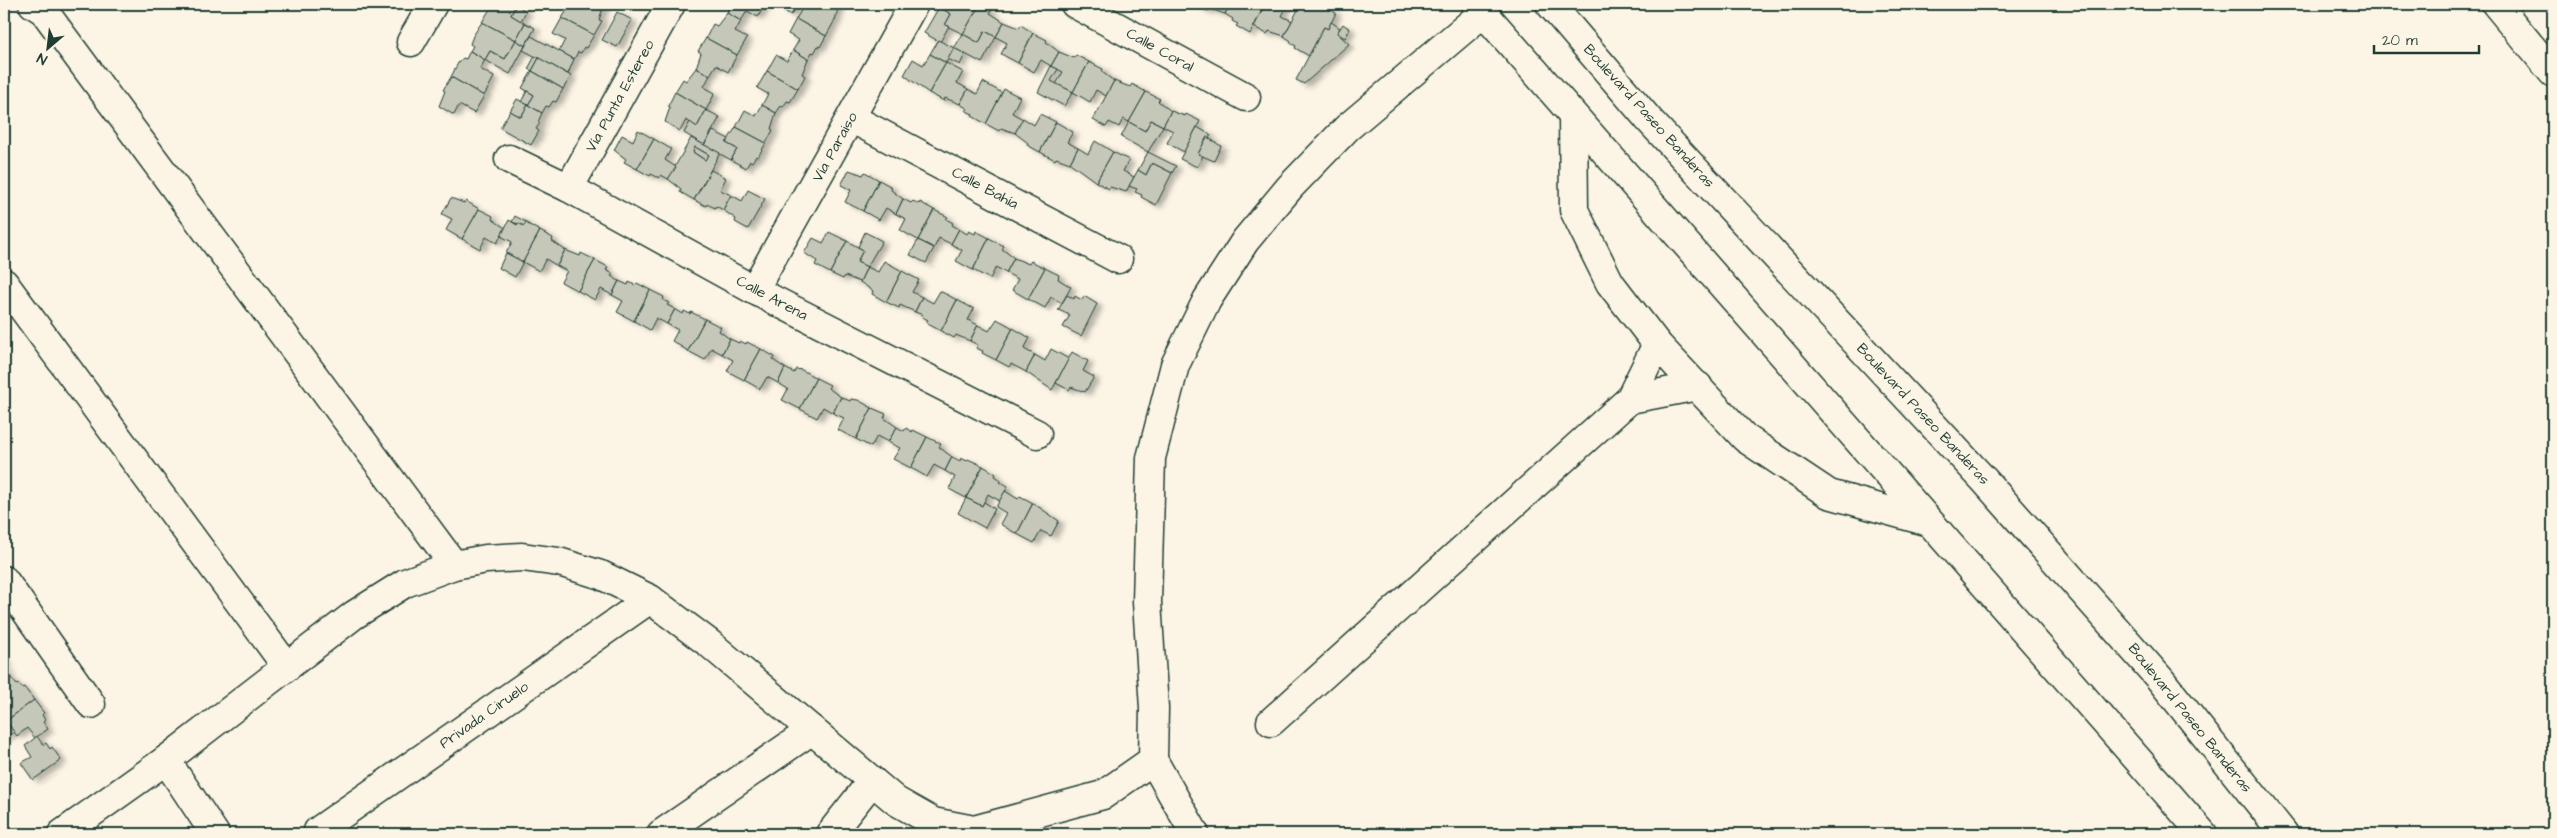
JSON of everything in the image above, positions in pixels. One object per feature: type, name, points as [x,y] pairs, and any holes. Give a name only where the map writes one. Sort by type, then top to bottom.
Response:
[{"type":"street","points":[[33,4],[44,11],[454,565]]},
{"type":"street","points":[[411,42],[433,4]]},
{"type":"street","name":"Vía Punta Estereo","points":[[569,188],[671,4]]},
{"type":"street","name":"Vía Paraiso","points":[[754,290],[914,4]]},
{"type":"street","name":"Calle Coral","points":[[1075,4],[1246,97]]},
{"type":"street","name":"Boulevard Paseo Banderas","points":[[1550,4],[1650,121],[1985,481],[2160,679],[2284,834]]},
{"type":"street","points":[[2496,4],[2553,73]]},
{"type":"street","points":[[1195,834],[1153,760],[1154,708],[1147,602],[1152,458],[1175,365],[1207,300],[1240,248],[1290,187],[1346,128],[1484,7],[1574,116],[2203,834]]},
{"type":"street","points":[[1574,116],[1574,210],[1610,283],[1657,344],[1745,438],[1828,494],[1929,522]]},
{"type":"street","name":"Calle Bahía","points":[[851,118],[1118,259]]},
{"type":"street","name":"Calle Arena","points":[[509,159],[569,188],[754,290],[1037,434]]},
{"type":"street","points":[[4,283],[287,667]]},
{"type":"street","points":[[1271,722],[1630,399],[1657,344]]},
{"type":"street","points":[[1630,399],[1698,386]]},
{"type":"street","points":[[62,834],[166,760],[354,615],[405,583],[454,565],[486,559],[522,557],[559,562],[602,575],[650,599],[710,644],[896,801],[933,822],[974,830],[1103,795],[1153,760]]},
{"type":"street","points":[[4,580],[91,704]]},
{"type":"street","name":"Privada Ciruelo","points":[[318,831],[650,599]]},
{"type":"street","points":[[660,834],[812,730]]},
{"type":"street","points":[[166,760],[215,834]]},
{"type":"street","points":[[830,834],[872,781]]},
{"type":"building","points":[[493,4],[516,5],[511,15],[525,23],[516,40],[482,22]]},
{"type":"building","points":[[571,4],[583,8],[586,4],[604,5],[599,20],[602,21],[594,35],[562,18]]},
{"type":"building","points":[[730,4],[765,4],[758,17],[747,11],[741,21],[727,13]]},
{"type":"building","points":[[785,4],[798,4],[791,15],[782,10]]},
{"type":"building","points":[[805,4],[817,8],[820,4],[839,5],[835,20],[826,36],[796,19]]},
{"type":"building","points":[[941,4],[980,4],[963,34],[945,25],[951,14],[939,7]]},
{"type":"building","points":[[980,4],[992,10],[990,13],[1004,22],[996,37],[985,31],[979,43],[963,34]]},
{"type":"building","points":[[1194,4],[1230,4],[1225,14],[1210,9],[1208,11]]},
{"type":"building","points":[[1230,4],[1265,4],[1250,34],[1236,26],[1238,24],[1225,14]]},
{"type":"building","points":[[1265,4],[1288,4],[1282,16],[1292,21],[1284,36],[1269,31],[1267,34],[1254,27]]},
{"type":"building","points":[[1301,4],[1320,4],[1336,13],[1328,29],[1324,27],[1309,56],[1295,48],[1296,46],[1290,43],[1291,41],[1284,36]]},
{"type":"building","points":[[516,5],[526,11],[521,21],[511,15]]},
{"type":"building","points":[[939,7],[951,14],[945,25],[949,26],[940,42],[924,33]]},
{"type":"building","points":[[617,12],[632,20],[617,47],[602,40]]},
{"type":"building","points":[[727,13],[741,21],[735,32],[747,38],[737,55],[706,38],[713,24],[717,26]]},
{"type":"building","points":[[562,18],[594,35],[586,48],[584,47],[581,53],[578,52],[574,59],[559,51],[565,40],[553,34]]},
{"type":"building","points":[[796,19],[826,36],[820,47],[818,46],[814,53],[812,52],[808,59],[793,50],[799,40],[788,34]]},
{"type":"building","points":[[482,22],[516,40],[505,59],[490,51],[485,60],[470,51],[473,46],[470,44],[473,36]]},
{"type":"building","points":[[1004,22],[1019,28],[1021,25],[1033,33],[1018,63],[1001,54],[1007,43],[996,37]]},
{"type":"building","points":[[1331,22],[1340,28],[1337,33],[1349,44],[1304,84],[1296,80],[1324,27],[1328,29]]},
{"type":"building","points":[[525,23],[535,28],[525,46],[516,40]]},
{"type":"building","points":[[1343,24],[1350,29],[1345,38],[1337,33]]},
{"type":"building","points":[[985,31],[996,37],[982,63],[954,48],[963,34],[979,43]]},
{"type":"building","points":[[1033,33],[1047,40],[1046,42],[1059,52],[1051,66],[1041,60],[1034,72],[1018,63]]},
{"type":"building","points":[[531,36],[574,59],[568,74],[523,50]]},
{"type":"building","points":[[706,38],[737,55],[728,72],[716,65],[710,75],[696,68],[701,53],[698,51]]},
{"type":"building","points":[[516,40],[525,46],[510,74],[485,60],[490,51],[505,59]]},
{"type":"building","points":[[938,40],[954,48],[946,63],[930,54]]},
{"type":"building","points":[[954,48],[965,54],[960,65],[948,59]]},
{"type":"building","points":[[793,50],[808,59],[802,74],[805,76],[798,89],[767,71],[776,55],[787,61]]},
{"type":"building","points":[[470,51],[485,60],[480,69],[494,77],[484,96],[451,77],[458,63],[463,58],[466,59]]},
{"type":"building","points":[[1059,52],[1074,58],[1076,55],[1089,62],[1073,92],[1056,84],[1063,72],[1051,66]]},
{"type":"building","points":[[930,54],[946,63],[929,93],[904,75],[913,59],[923,65]]},
{"type":"building","points":[[535,56],[539,58],[532,71],[528,69]]},
{"type":"building","points":[[539,58],[571,76],[563,89],[532,71]]},
{"type":"building","points":[[1089,62],[1103,69],[1102,72],[1114,81],[1106,96],[1096,90],[1090,102],[1073,92]]},
{"type":"building","points":[[946,63],[963,72],[957,83],[968,89],[960,104],[945,98],[944,101],[929,93]]},
{"type":"building","points":[[1051,66],[1058,69],[1051,81],[1073,92],[1064,106],[1038,92]]},
{"type":"building","points":[[696,68],[710,75],[704,87],[715,93],[706,110],[675,92],[683,79],[686,81]]},
{"type":"building","points":[[532,71],[563,89],[556,102],[553,101],[549,107],[546,106],[542,113],[528,105],[534,95],[522,88]]},
{"type":"building","points":[[767,71],[798,89],[790,102],[787,101],[776,113],[762,105],[768,94],[757,88]]},
{"type":"building","points":[[451,77],[484,96],[474,113],[459,105],[454,115],[439,106],[445,91],[443,90]]},
{"type":"building","points":[[1114,81],[1130,87],[1132,84],[1146,92],[1129,122],[1123,119],[1119,127],[1109,122],[1106,127],[1093,120]]},
{"type":"building","points":[[983,82],[1002,93],[986,124],[972,116],[973,114],[966,111],[968,109],[960,104],[968,89],[977,94]]},
{"type":"building","points":[[1004,89],[1020,97],[1012,113],[1023,119],[1015,133],[1001,128],[999,131],[986,124]]},
{"type":"building","points":[[527,91],[534,95],[528,105],[521,102]]},
{"type":"building","points":[[675,92],[706,110],[697,127],[686,120],[680,131],[665,122],[670,107],[668,106]]},
{"type":"building","points":[[1146,92],[1160,99],[1158,101],[1171,111],[1163,126],[1151,120],[1145,131],[1129,122]]},
{"type":"building","points":[[517,99],[528,105],[521,117],[510,111]]},
{"type":"building","points":[[528,105],[542,113],[538,122],[540,123],[536,129],[539,131],[531,145],[500,128],[510,111],[521,117]]},
{"type":"building","points":[[762,105],[776,113],[771,129],[773,130],[766,143],[736,127],[745,110],[756,116]]},
{"type":"building","points":[[706,110],[720,117],[704,145],[684,133],[690,122],[697,127]]},
{"type":"building","points":[[1171,111],[1185,116],[1186,114],[1200,121],[1184,152],[1167,143],[1173,131],[1163,126]]},
{"type":"building","points":[[1040,114],[1056,122],[1040,152],[1027,145],[1028,143],[1015,133],[1023,118],[1034,125]]},
{"type":"building","points":[[1151,120],[1163,126],[1148,152],[1121,137],[1129,122],[1145,131]]},
{"type":"building","points":[[1056,122],[1073,132],[1067,142],[1078,148],[1070,163],[1056,158],[1055,160],[1040,152]]},
{"type":"building","points":[[736,127],[766,143],[758,157],[756,156],[752,162],[750,161],[746,168],[731,160],[737,149],[726,143]]},
{"type":"building","points":[[1197,127],[1211,135],[1209,138],[1207,137],[1198,154],[1203,156],[1197,167],[1180,159]]},
{"type":"building","points":[[638,130],[654,139],[637,169],[624,162],[626,159],[614,150],[622,135],[633,141]]},
{"type":"building","points":[[713,131],[729,139],[726,143],[737,149],[731,160],[704,145]]},
{"type":"building","points":[[1207,137],[1221,146],[1214,161],[1198,154]]},
{"type":"building","points":[[691,138],[720,153],[694,200],[680,192],[681,189],[668,179]],"holes":[[[695,147],[709,155],[705,160],[693,152]]]},
{"type":"building","points":[[654,139],[671,149],[665,160],[676,167],[668,179],[661,175],[659,178],[651,174],[650,176],[637,169]]},
{"type":"building","points":[[1095,141],[1113,152],[1096,182],[1070,163],[1078,148],[1088,154]]},
{"type":"building","points":[[695,147],[709,155],[705,160],[693,152]]},
{"type":"building","points":[[1113,152],[1129,160],[1123,171],[1134,177],[1126,192],[1110,187],[1109,189],[1096,182]]},
{"type":"building","points":[[1148,152],[1176,166],[1172,173],[1152,163],[1146,175],[1138,170]]},
{"type":"building","points":[[1152,163],[1172,173],[1156,205],[1135,192],[1137,189],[1129,186],[1138,170],[1146,175]]},
{"type":"building","points":[[711,170],[726,178],[720,190],[731,195],[723,210],[716,206],[715,208],[707,204],[706,206],[694,200]]},
{"type":"building","points":[[849,170],[863,175],[865,172],[879,180],[863,211],[845,202],[851,190],[841,185]]},
{"type":"building","points":[[879,180],[892,187],[891,190],[903,199],[896,214],[886,208],[879,220],[863,211]]},
{"type":"building","points":[[748,190],[765,199],[748,229],[735,222],[736,219],[723,210],[731,195],[742,201]]},
{"type":"building","points":[[451,198],[464,203],[466,201],[479,209],[462,239],[446,230],[452,219],[442,214]]},
{"type":"building","points":[[903,199],[911,203],[913,201],[919,204],[920,202],[934,210],[918,240],[900,230],[906,219],[896,214]]},
{"type":"building","points":[[479,209],[493,216],[492,219],[505,228],[497,243],[486,237],[480,249],[462,239]]},
{"type":"building","points":[[934,210],[948,217],[946,219],[959,229],[951,244],[939,238],[934,248],[918,240]]},
{"type":"building","points":[[515,216],[526,222],[524,226],[512,222]]},
{"type":"building","points":[[509,220],[517,225],[518,223],[524,226],[526,223],[540,231],[523,262],[506,253],[512,242],[501,236]]},
{"type":"building","points":[[959,229],[967,234],[969,231],[975,234],[976,231],[989,238],[973,270],[956,261],[962,250],[951,244]]},
{"type":"building","points":[[540,231],[553,238],[552,241],[565,250],[557,266],[546,259],[539,271],[523,262]]},
{"type":"building","points":[[829,232],[847,241],[830,273],[815,265],[817,261],[804,253],[813,238],[823,243]]},
{"type":"building","points":[[865,232],[882,241],[867,267],[857,262],[863,250],[858,247]]},
{"type":"building","points":[[989,238],[1004,246],[1002,249],[1014,258],[1006,273],[996,267],[990,279],[973,270]]},
{"type":"building","points":[[918,240],[934,248],[926,263],[910,255]]},
{"type":"building","points":[[847,241],[863,250],[857,262],[867,267],[860,282],[845,276],[843,279],[830,273]]},
{"type":"building","points":[[565,250],[580,256],[581,253],[595,260],[578,291],[561,282],[567,271],[557,266]]},
{"type":"building","points":[[506,253],[523,262],[515,277],[499,268]]},
{"type":"building","points":[[1014,258],[1029,264],[1031,261],[1045,268],[1028,299],[1012,290],[1018,279],[1006,273]]},
{"type":"building","points":[[595,260],[608,267],[606,270],[619,281],[612,295],[601,289],[595,300],[578,291]]},
{"type":"building","points":[[884,261],[902,271],[886,302],[872,294],[873,291],[860,282],[867,267],[878,272]]},
{"type":"building","points":[[1045,268],[1059,275],[1058,279],[1071,287],[1062,303],[1051,297],[1045,308],[1028,299]]},
{"type":"building","points":[[902,271],[919,280],[912,292],[922,297],[915,312],[900,305],[899,308],[886,302]]},
{"type":"building","points":[[619,281],[628,285],[629,282],[635,285],[637,283],[650,290],[634,321],[617,312],[623,301],[612,295]]},
{"type":"building","points":[[650,290],[664,297],[663,300],[669,303],[667,305],[675,309],[667,324],[656,318],[650,330],[634,321]]},
{"type":"building","points":[[940,291],[957,300],[941,331],[926,323],[928,320],[922,317],[923,315],[915,312],[922,297],[933,303]]},
{"type":"building","points":[[1067,295],[1074,299],[1075,296],[1082,300],[1084,296],[1097,304],[1081,336],[1063,327],[1070,315],[1058,310]]},
{"type":"building","points":[[957,300],[974,309],[968,320],[978,325],[970,341],[956,335],[954,338],[941,331]]},
{"type":"building","points":[[675,309],[683,314],[684,311],[690,314],[691,312],[705,319],[688,351],[672,341],[678,330],[667,324]]},
{"type":"building","points":[[705,319],[721,327],[719,331],[730,339],[722,354],[711,348],[705,360],[688,351]]},
{"type":"building","points":[[997,319],[1013,328],[996,360],[982,353],[983,351],[976,348],[978,345],[970,341],[978,325],[989,331]]},
{"type":"building","points":[[1013,328],[1030,338],[1024,349],[1035,355],[1026,372],[1011,364],[1009,367],[996,360]]},
{"type":"building","points":[[730,339],[739,343],[740,341],[746,344],[747,342],[761,349],[744,380],[727,371],[733,360],[722,354]]},
{"type":"building","points":[[761,349],[775,357],[773,360],[785,368],[778,383],[767,377],[760,389],[744,380]]},
{"type":"building","points":[[1051,349],[1069,359],[1052,390],[1026,372],[1035,355],[1045,361]]},
{"type":"building","points":[[1072,352],[1088,361],[1083,371],[1094,377],[1085,392],[1071,387],[1069,390],[1056,383]]},
{"type":"building","points":[[785,368],[794,373],[796,369],[802,370],[816,378],[800,409],[782,400],[788,389],[778,383]]},
{"type":"building","points":[[816,378],[830,385],[828,388],[841,397],[833,413],[823,407],[817,418],[800,409]]},
{"type":"building","points":[[841,397],[850,401],[851,399],[858,400],[872,408],[856,439],[838,430],[844,418],[833,413]]},
{"type":"building","points":[[872,408],[886,414],[884,418],[897,427],[888,442],[877,436],[871,447],[856,439]]},
{"type":"building","points":[[897,427],[904,431],[906,428],[912,432],[913,430],[927,437],[911,468],[893,459],[900,448],[888,442]]},
{"type":"building","points":[[927,437],[941,444],[939,447],[952,457],[945,471],[934,465],[927,477],[911,468]]},
{"type":"building","points":[[952,457],[960,461],[961,458],[967,461],[968,459],[983,466],[966,498],[949,489],[955,477],[945,471]]},
{"type":"building","points":[[983,466],[996,474],[995,476],[1001,480],[1000,482],[1008,486],[1000,501],[988,494],[982,506],[966,498]]},
{"type":"building","points":[[1005,491],[1018,499],[1020,496],[1033,503],[1017,534],[1000,524],[1006,513],[996,507]]},
{"type":"building","points":[[966,498],[982,506],[984,502],[995,509],[985,528],[958,513]]},
{"type":"building","points":[[1033,503],[1059,521],[1051,536],[1041,531],[1034,543],[1017,534]]},
{"type":"building","points":[[4,664],[9,670],[6,672],[11,678],[4,683]]},
{"type":"building","points":[[11,678],[17,685],[19,684],[22,688],[24,687],[34,700],[6,721],[4,683]]},
{"type":"building","points":[[34,700],[44,713],[42,715],[45,720],[43,722],[48,729],[35,738],[27,728],[17,736],[6,721]]},
{"type":"building","points":[[6,721],[14,732],[5,738],[4,722]]},
{"type":"building","points":[[37,736],[43,745],[46,743],[50,749],[52,747],[61,760],[33,780],[21,763],[32,757],[25,746]]}]
